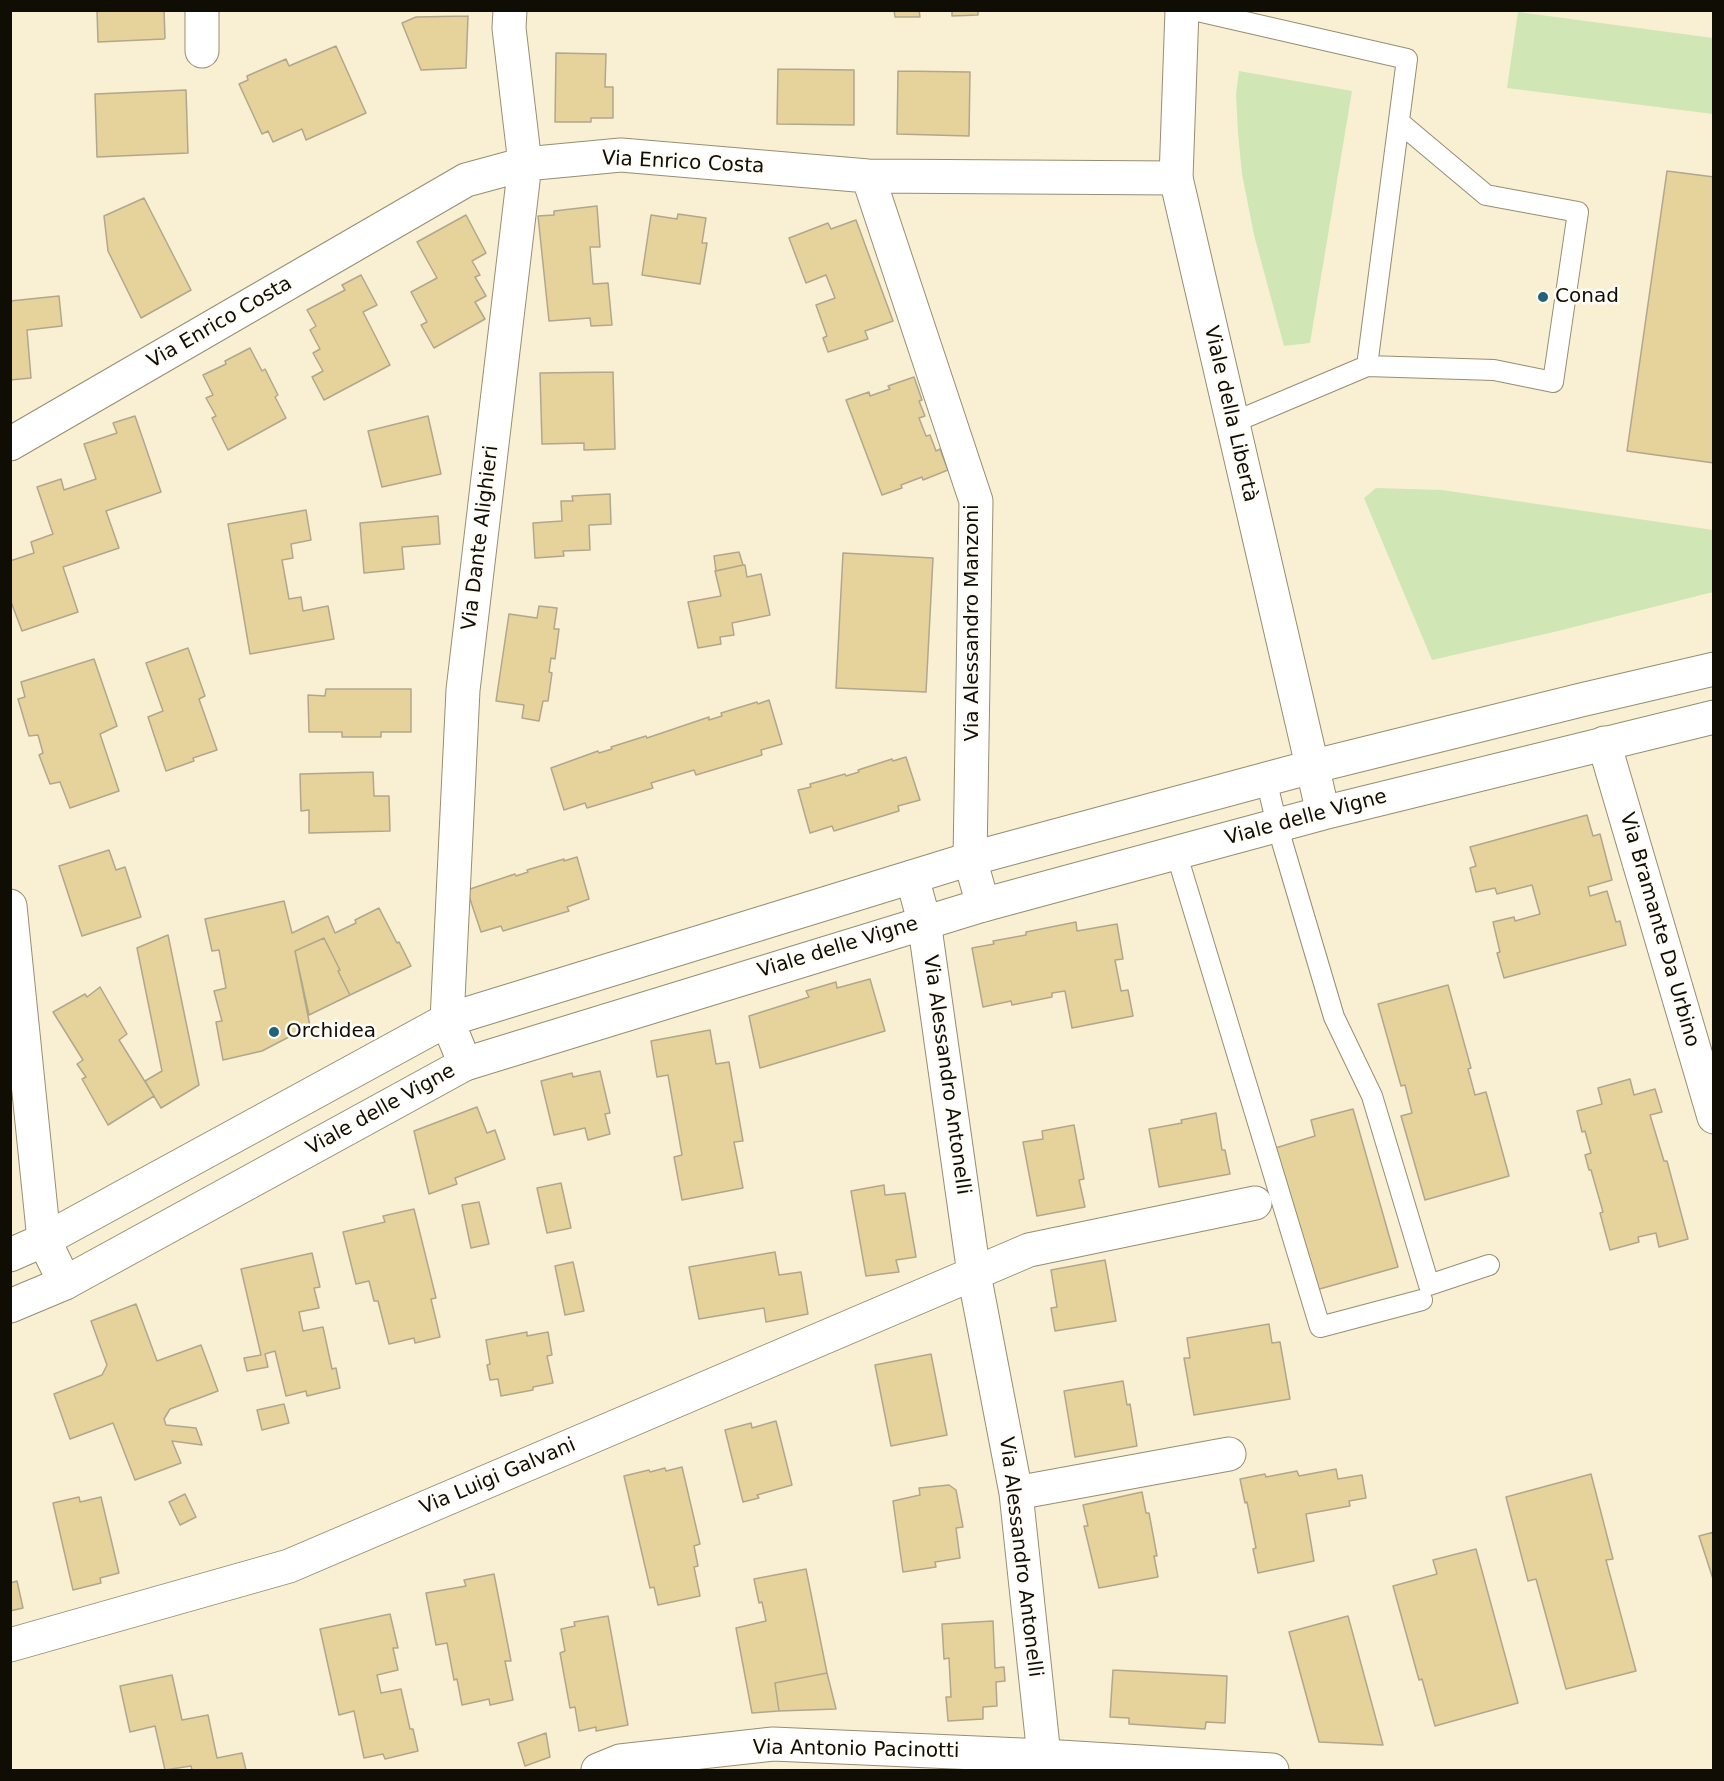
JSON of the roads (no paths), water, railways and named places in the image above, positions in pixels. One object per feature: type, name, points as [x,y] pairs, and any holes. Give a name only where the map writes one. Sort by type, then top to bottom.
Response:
[{"type":"street","points":[[202,10],[202,51]]},
{"type":"street","name":"Via Dante Alighieri","points":[[465,1064],[447,1020],[463,690],[525,164],[509,28],[510,10]]},
{"type":"street","name":"Viale della Libertà","points":[[1182,10],[1176,178],[1323,813]]},
{"type":"street","name":"Via Enrico Costa","points":[[10,444],[466,180],[525,164],[621,155],[868,176],[1176,178]]},
{"type":"street","name":"Via Alessandro Manzoni","points":[[868,176],[975,501],[970,859],[983,905]]},
{"type":"street","points":[[10,1255],[44,1240],[447,1020],[970,859],[1311,767],[1713,669]]},
{"type":"street","name":"Viale delle Vigne","points":[[10,1306],[65,1283],[465,1064],[924,921],[1323,813],[1713,717]]},
{"type":"street","name":"Via Bramante Da Urbino","points":[[1604,743],[1713,1117]]},
{"type":"street","name":"Via Alessandro Antonelli","points":[[912,877],[924,921],[974,1274],[1016,1493],[1044,1763]]},
{"type":"street","points":[[10,906],[44,1240],[65,1283]]},
{"type":"street","points":[[974,1274],[1029,1250],[1255,1203]]},
{"type":"street","name":"Via Luigi Galvani","points":[[10,1646],[290,1566],[974,1274]]},
{"type":"street","points":[[1016,1493],[1229,1454]]},
{"type":"street","name":"Via Antonio Pacinotti","points":[[598,1770],[620,1761],[773,1744],[1044,1763],[1272,1770]]},
{"type":"lane","points":[[1193,10],[1407,59],[1367,366]]},
{"type":"lane","points":[[1232,423],[1367,366],[1494,370],[1552,382],[1578,212],[1486,195],[1399,122]]},
{"type":"lane","points":[[1266,779],[1277,825],[1334,1017],[1372,1096],[1429,1285],[1489,1265]]},
{"type":"lane","points":[[1176,852],[1320,1327],[1422,1300]]},
{"type":"place","name":"Conad","points":[[1543,297]]},
{"type":"place","name":"Orchidea","points":[[274,1032]]}]
